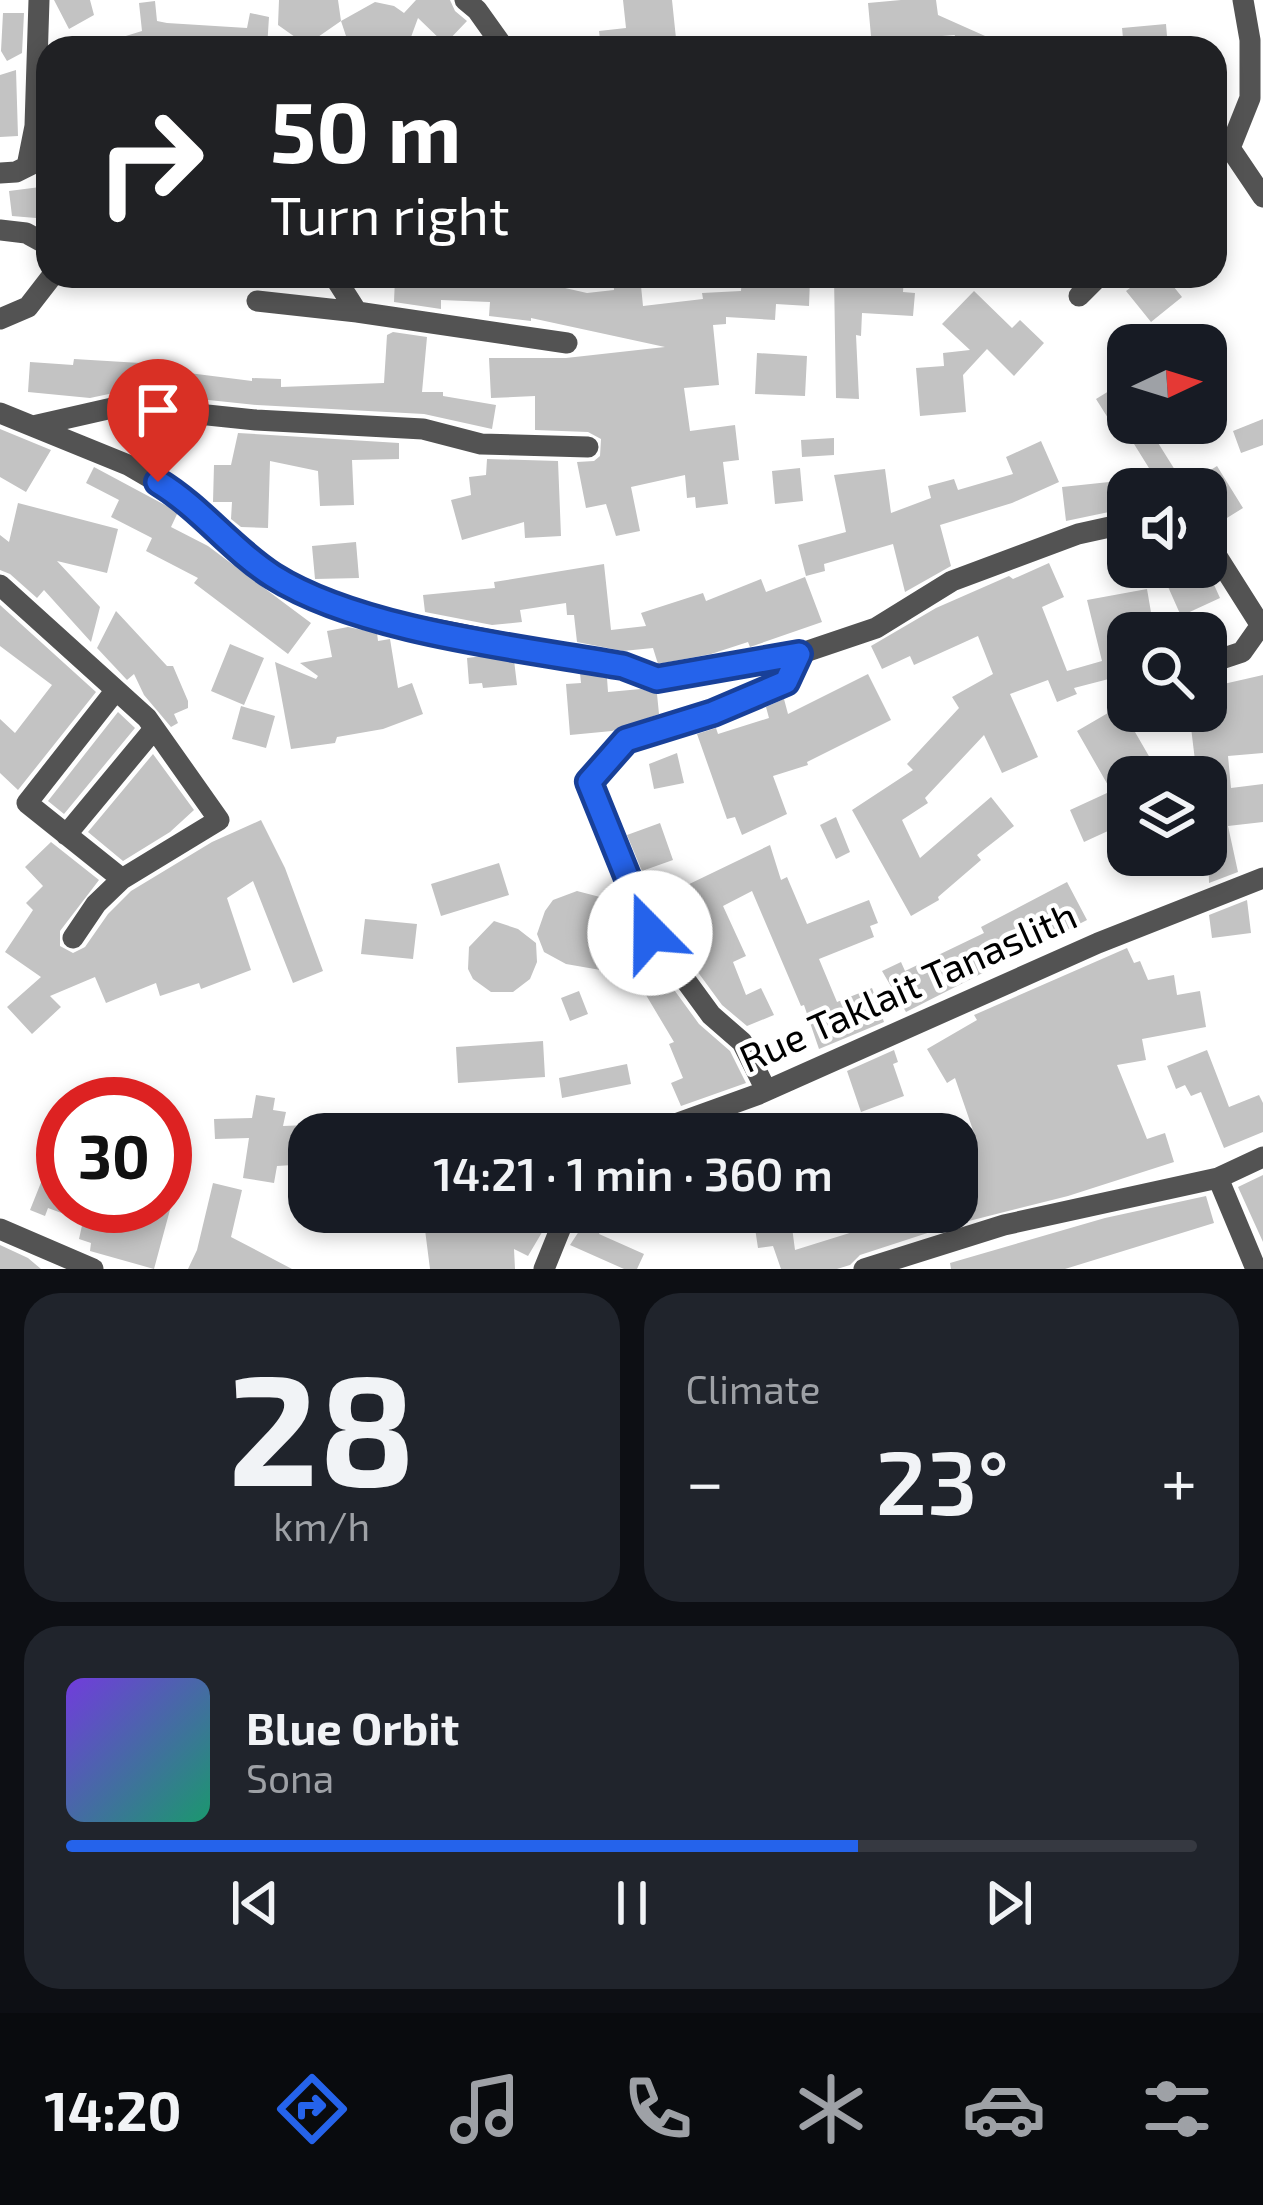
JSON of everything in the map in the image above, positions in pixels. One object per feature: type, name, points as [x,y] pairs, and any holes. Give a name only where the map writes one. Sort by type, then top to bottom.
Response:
[{"type":"street","points":[[38,36],[39,0]]},
{"type":"street","points":[[465,0],[496,36]]},
{"type":"street","points":[[1227,145],[1250,98],[1250,40],[1243,0]]},
{"type":"street","points":[[490,27],[503,36]]},
{"type":"street","points":[[36,94],[36,138]]},
{"type":"street","points":[[1227,160],[1263,196]]},
{"type":"street","points":[[0,173],[36,162]]},
{"type":"street","points":[[0,230],[36,238]]},
{"type":"street","points":[[0,319],[28,307],[43,288]]},
{"type":"street","points":[[342,288],[357,312]]},
{"type":"street","points":[[1079,296],[1087,288]]},
{"type":"street","points":[[257,301],[567,343]]},
{"type":"street","points":[[32,426],[121,406],[256,420],[423,429],[481,444],[588,447]]},
{"type":"street","points":[[0,413],[128,465],[188,500],[273,576],[349,612],[623,666],[657,679],[799,654],[876,628],[952,581],[1107,528]]},
{"type":"street","points":[[1227,572],[1262,627],[1242,652],[1227,657]]},
{"type":"street","points":[[0,585],[154,729],[219,820],[122,879],[96,904],[73,938]]},
{"type":"street","points":[[765,1088],[742,1042],[711,1015],[650,933],[589,782],[626,740],[713,713],[786,682],[799,654]]},
{"type":"street","points":[[116,690],[27,803],[122,879]]},
{"type":"street","points":[[66,835],[154,729]]},
{"type":"street","name":"Rue Taklait Tanaslith","points":[[701,1113],[979,998],[1098,943],[1263,878]]},
{"type":"street","points":[[864,1269],[1004,1225],[1218,1178],[1263,1156]]},
{"type":"street","points":[[1218,1178],[1256,1269]]},
{"type":"street","points":[[0,1229],[93,1269]]},
{"type":"street","points":[[544,1269],[559,1233]]},
{"type":"building","points":[[54,0],[90,0],[94,15],[69,29]]},
{"type":"building","points":[[279,0],[338,0],[341,21],[319,36],[294,36],[278,25]]},
{"type":"building","points":[[416,0],[450,0],[467,21],[453,36],[437,36],[418,18],[411,36],[346,36],[341,21],[375,2],[404,13]]},
{"type":"building","points":[[623,0],[672,0],[676,36],[600,36],[599,31],[626,28]]},
{"type":"building","points":[[936,0],[938,15],[985,36],[871,36],[868,3]]},
{"type":"building","points":[[155,1],[157,21],[167,23],[247,28],[250,13],[269,17],[268,36],[126,36],[142,31],[139,3]]},
{"type":"building","points":[[3,13],[24,13],[22,53],[7,61],[1,51]]},
{"type":"building","points":[[1166,24],[1167,36],[1123,36],[1122,28]]},
{"type":"building","points":[[16,70],[18,136],[0,137],[0,75]]},
{"type":"building","points":[[36,188],[36,218],[12,216],[9,191]]},
{"type":"building","points":[[395,288],[565,288],[587,293],[641,288],[643,306],[703,299],[702,293],[741,288],[810,288],[809,306],[776,304],[775,320],[726,317],[726,324],[713,325],[719,385],[684,388],[690,431],[735,425],[739,460],[723,462],[728,504],[696,508],[695,497],[687,498],[685,475],[631,487],[640,531],[616,536],[606,504],[586,508],[577,462],[600,456],[601,439],[588,432],[535,430],[535,396],[491,398],[489,358],[566,358],[665,347],[531,318],[489,316],[490,302],[441,300],[441,309],[394,302]]},
{"type":"building","points":[[834,288],[903,288],[903,292],[915,293],[913,316],[862,313],[861,336],[856,335],[859,399],[836,398]]},
{"type":"building","points":[[1175,288],[1182,297],[1151,322],[1126,291]]},
{"type":"building","points":[[974,291],[1012,328],[1020,320],[1044,343],[1014,376],[987,349],[963,375],[966,412],[920,416],[916,368],[944,366],[943,353],[970,350],[942,324]]},
{"type":"building","points":[[387,335],[427,337],[422,392],[443,392],[443,396],[496,405],[492,429],[424,414],[257,405],[123,391],[90,398],[28,392],[30,362],[73,365],[74,359],[157,364],[157,369],[252,381],[281,379],[281,387],[384,383]]},
{"type":"building","points":[[757,353],[807,356],[805,396],[755,394]]},
{"type":"building","points":[[1107,392],[1107,416],[1096,399]]},
{"type":"building","points":[[1263,419],[1263,445],[1241,453],[1233,431]]},
{"type":"building","points":[[0,429],[51,450],[26,492],[0,477]]},
{"type":"building","points":[[238,433],[399,443],[399,459],[352,460],[354,505],[320,506],[318,471],[270,461],[268,528],[241,527],[231,519],[232,502],[213,502],[214,465],[231,465]]},
{"type":"building","points":[[834,438],[834,455],[802,457],[801,440]]},
{"type":"building","points":[[1041,441],[1059,482],[1012,503],[940,525],[951,566],[905,592],[893,544],[824,564],[825,571],[806,576],[798,545],[846,532],[834,475],[885,469],[891,513],[931,498],[928,486],[954,479],[958,490],[1013,474],[1006,457]]},
{"type":"building","points":[[1134,444],[1159,444],[1174,468],[1149,468]]},
{"type":"building","points":[[487,459],[558,461],[561,536],[525,538],[524,522],[462,540],[451,500],[471,495],[469,477],[486,475]]},
{"type":"building","points":[[94,467],[178,512],[171,527],[208,546],[311,623],[288,654],[194,583],[198,578],[146,551],[152,538],[111,517],[119,500],[86,483]]},
{"type":"building","points":[[800,468],[803,501],[775,504],[772,471]]},
{"type":"building","points":[[1107,482],[1107,512],[1066,521],[1062,487]]},
{"type":"building","points":[[1227,482],[1243,508],[1227,518]]},
{"type":"building","points":[[18,503],[118,529],[107,573],[57,561],[100,607],[91,642],[44,590],[37,598],[0,570],[0,535],[9,542]]},
{"type":"building","points":[[356,542],[359,578],[315,579],[312,546]]},
{"type":"building","points":[[1049,563],[1064,597],[1042,607],[1067,671],[1102,661],[1087,600],[1147,589],[1151,612],[1107,612],[1107,679],[1074,688],[1077,694],[1057,702],[1048,680],[1010,694],[1038,757],[1002,773],[984,735],[925,798],[928,803],[902,820],[920,858],[991,797],[1014,826],[977,855],[981,860],[939,900],[911,916],[852,810],[913,770],[907,764],[959,708],[952,697],[993,674],[978,636],[914,665],[910,656],[882,669],[871,646],[936,608],[1009,576],[1013,579]]},
{"type":"building","points":[[604,564],[611,630],[646,626],[641,613],[703,593],[706,601],[761,579],[766,592],[805,577],[822,622],[750,647],[748,642],[658,664],[653,648],[623,651],[577,642],[574,615],[567,615],[566,603],[520,610],[522,622],[492,625],[425,612],[423,595],[495,588],[494,582]]},
{"type":"building","points":[[1169,588],[1215,588],[1220,598],[1179,612]]},
{"type":"building","points":[[0,605],[96,692],[18,790],[0,773],[0,719],[15,733],[52,685],[0,646]]},
{"type":"building","points":[[116,611],[167,666],[173,666],[188,708],[174,714],[178,723],[171,727],[144,695],[134,674],[127,680],[97,648]]},
{"type":"building","points":[[348,627],[377,633],[378,641],[390,639],[398,688],[412,683],[423,714],[383,729],[337,737],[335,743],[291,749],[275,662],[316,679],[300,663],[332,657],[327,631]]},
{"type":"building","points":[[230,644],[264,658],[244,705],[211,691]]},
{"type":"building","points":[[492,655],[514,660],[517,685],[483,688],[482,683],[469,684],[467,658]]},
{"type":"building","points":[[580,673],[607,678],[608,692],[641,689],[657,694],[659,714],[612,731],[570,735],[566,684],[581,683]]},
{"type":"building","points":[[868,674],[891,720],[808,765],[773,776],[787,814],[742,835],[735,817],[727,819],[697,734],[716,728],[718,734],[769,718],[766,707],[784,699],[788,714]]},
{"type":"building","points":[[1263,675],[1263,753],[1228,756],[1231,788],[1263,784],[1263,822],[1228,826],[1238,872],[1209,883],[1209,876],[1227,876],[1227,756],[1194,756],[1192,732],[1227,732],[1227,683]]},
{"type":"building","points":[[241,706],[275,716],[266,748],[232,739]]},
{"type":"building","points":[[118,712],[135,728],[64,814],[48,801]]},
{"type":"building","points":[[1107,714],[1107,732],[1135,732],[1149,756],[1107,756],[1107,784],[1077,731]]},
{"type":"building","points":[[677,753],[684,783],[654,789],[649,764]]},
{"type":"building","points":[[153,754],[194,810],[170,832],[123,861],[88,832]]},
{"type":"building","points":[[1107,793],[1107,831],[1084,842],[1070,810]]},
{"type":"building","points":[[836,817],[850,852],[836,859],[820,825]]},
{"type":"building","points":[[261,820],[285,868],[323,971],[293,983],[253,881],[227,898],[251,970],[201,989],[199,983],[160,996],[156,983],[106,1003],[95,977],[50,996],[61,1007],[32,1034],[7,1007],[41,977],[5,952],[33,910],[26,903],[43,886],[25,867],[51,842],[99,880],[60,931],[60,946],[73,953],[85,947],[131,891],[212,842]]},
{"type":"building","points":[[660,823],[673,860],[642,871],[627,835]]},
{"type":"building","points":[[770,845],[781,880],[787,877],[807,924],[869,900],[878,923],[870,926],[874,937],[819,959],[837,1002],[872,988],[884,1022],[819,1049],[752,891],[723,906],[746,956],[733,962],[746,995],[761,988],[774,1015],[747,1026],[722,1005],[664,926],[654,901]]},
{"type":"building","points":[[499,863],[509,895],[441,916],[431,884]]},
{"type":"building","points":[[1067,882],[1087,920],[906,1012],[882,971],[901,962],[905,971],[984,933],[981,927]]},
{"type":"building","points":[[577,891],[600,897],[614,916],[615,939],[605,955],[612,972],[566,964],[544,952],[537,934],[545,911],[553,900]]},
{"type":"building","points":[[1247,900],[1251,933],[1212,938],[1209,915]]},
{"type":"building","points":[[365,919],[417,924],[413,959],[361,954]]},
{"type":"building","points":[[494,921],[518,929],[536,943],[537,962],[530,979],[513,992],[491,992],[468,969],[469,947]]},
{"type":"building","points":[[1127,948],[1134,963],[1140,961],[1148,980],[1174,975],[1177,995],[1200,991],[1206,1027],[1142,1039],[1146,1060],[1117,1065],[1147,1139],[1165,1133],[1174,1162],[978,1219],[978,1113],[967,1113],[955,1078],[947,1083],[927,1049],[977,1020],[974,1015]]},
{"type":"building","points":[[656,965],[699,1024],[730,1051],[746,1083],[681,1106],[671,1083],[683,1078],[669,1044],[674,1042],[646,995],[664,984]]},
{"type":"building","points":[[579,991],[588,1014],[570,1021],[561,998]]},
{"type":"building","points":[[543,1041],[545,1077],[458,1083],[456,1047]]},
{"type":"building","points":[[894,1050],[898,1062],[893,1064],[904,1096],[861,1112],[847,1071]]},
{"type":"building","points":[[1207,1050],[1229,1107],[1259,1095],[1263,1103],[1263,1132],[1224,1148],[1201,1092],[1191,1096],[1185,1085],[1176,1089],[1167,1066]]},
{"type":"building","points":[[627,1064],[631,1084],[562,1098],[559,1078]]},
{"type":"building","points":[[256,1095],[275,1098],[273,1110],[286,1112],[288,1165],[277,1166],[274,1183],[243,1178],[249,1138],[215,1139],[214,1119],[252,1118]]},
{"type":"building","points":[[1263,1175],[1263,1242],[1238,1187]]},
{"type":"building","points":[[213,1183],[242,1190],[231,1237],[292,1269],[188,1269]]},
{"type":"building","points":[[1206,1196],[1214,1223],[1065,1269],[951,1269],[950,1263],[1105,1218]]},
{"type":"building","points":[[80,1233],[164,1233],[154,1269],[90,1251],[91,1243],[79,1239]]},
{"type":"building","points":[[425,1233],[542,1233],[528,1256],[514,1249],[515,1269],[430,1269]]},
{"type":"building","points":[[578,1233],[599,1233],[644,1254],[637,1269],[624,1269],[570,1245]]},
{"type":"building","points":[[756,1233],[793,1233],[795,1250],[850,1233],[927,1233],[860,1255],[837,1269],[781,1269],[773,1246],[758,1248]]},
{"type":"building","points":[[0,1245],[28,1258],[41,1269],[0,1269]]},
{"type":"route","points":[[158,482],[188,500],[273,576],[349,612],[623,666],[657,679],[799,654],[786,682],[713,713],[626,740],[589,782],[650,933]]}]
